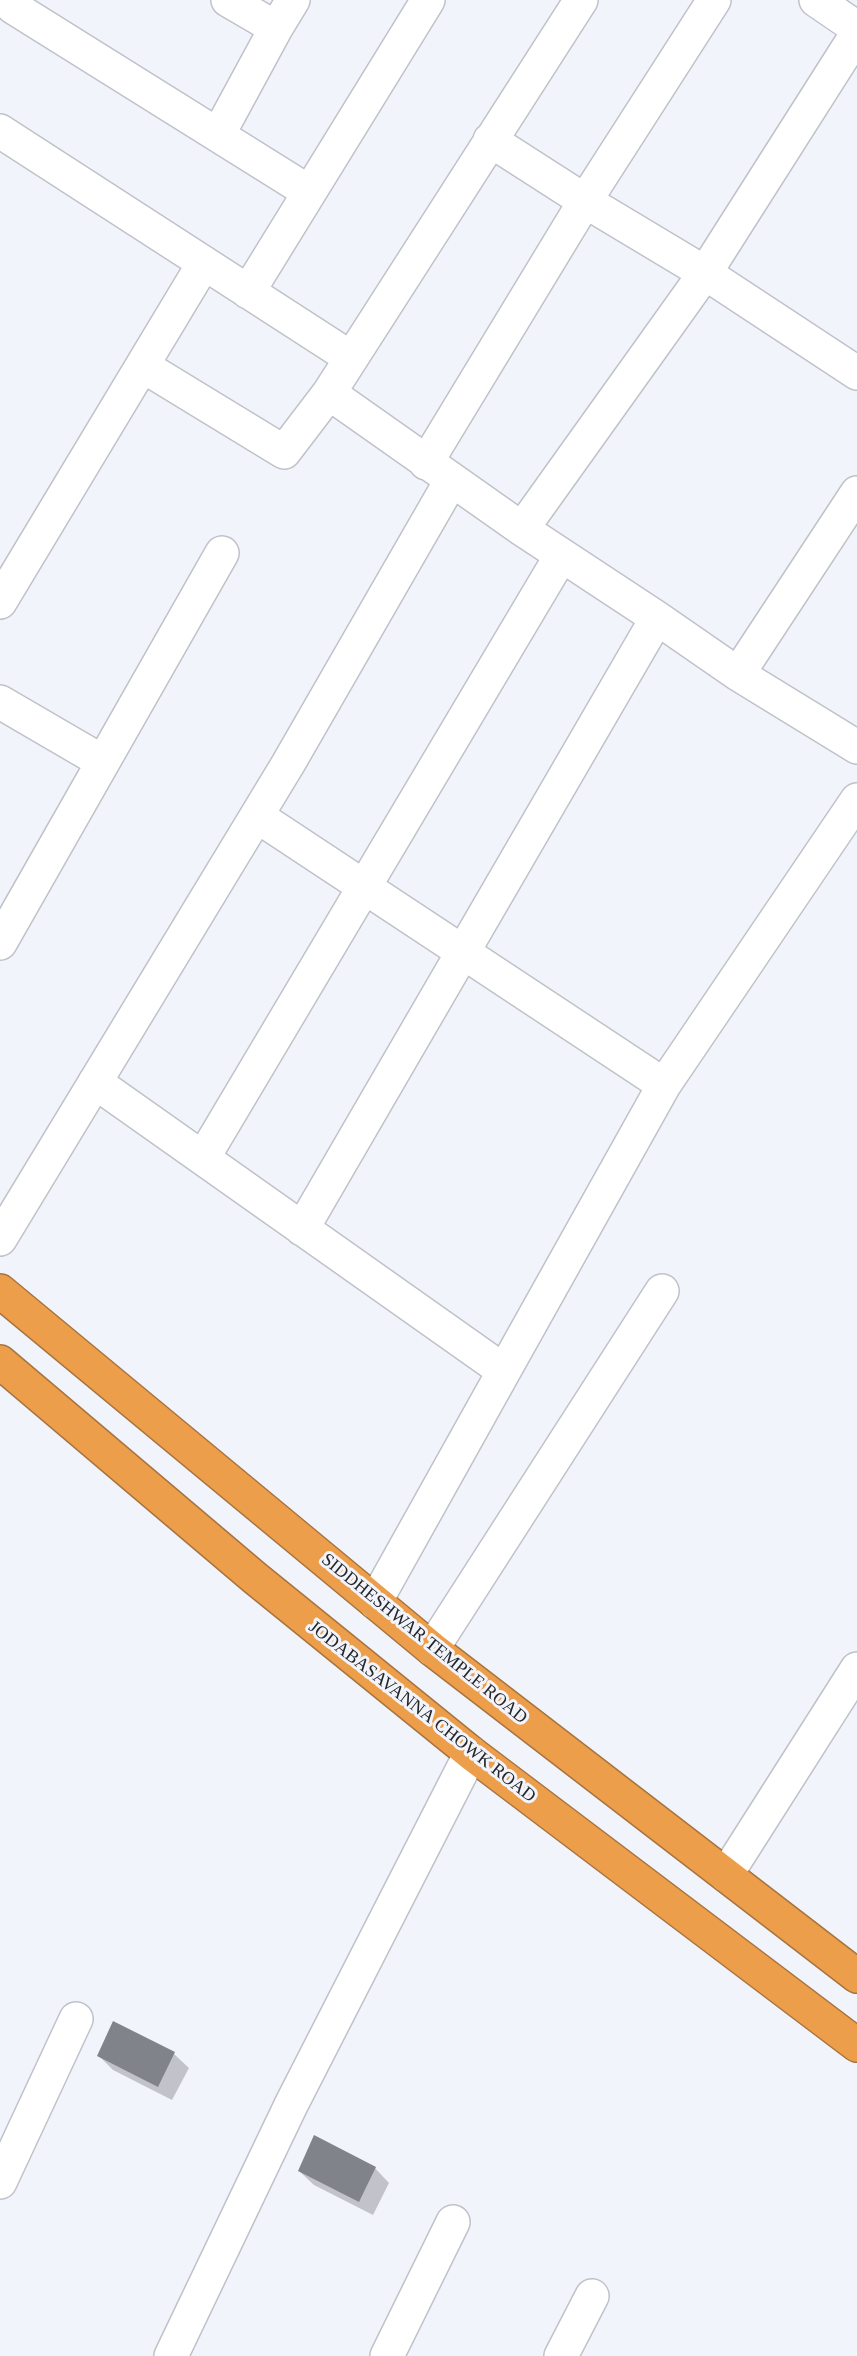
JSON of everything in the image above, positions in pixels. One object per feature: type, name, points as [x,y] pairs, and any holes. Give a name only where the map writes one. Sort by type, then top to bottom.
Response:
[{"type":"highway","name":"SIDDHESHWAR TEMPLE ROAD","points":[[0,1291],[432,1649],[857,1976]]},
{"type":"highway","name":"JODABASAVANNA CHOWK ROAD","points":[[0,1362],[255,1578],[471,1753],[857,2045]]},
{"type":"street","points":[[15,0],[13,7],[309,192]]},
{"type":"street","points":[[228,0],[276,28]]},
{"type":"street","points":[[218,135],[293,0]]},
{"type":"street","points":[[248,292],[428,0]]},
{"type":"street","points":[[143,366],[285,452],[351,358],[581,0]]},
{"type":"street","points":[[0,1239],[257,816],[438,472],[585,201],[714,0]]},
{"type":"street","points":[[816,0],[857,28]]},
{"type":"street","points":[[522,529],[705,273],[857,34]]},
{"type":"street","points":[[0,131],[351,358]]},
{"type":"street","points":[[490,140],[585,201],[705,273],[857,374]]},
{"type":"street","points":[[0,602],[204,263]]},
{"type":"street","points":[[328,393],[561,556],[738,674],[857,747]]},
{"type":"street","points":[[738,674],[857,494]]},
{"type":"street","points":[[0,943],[222,553]]},
{"type":"street","points":[[203,1158],[561,556]]},
{"type":"street","points":[[302,1228],[657,618]]},
{"type":"street","points":[[0,702],[103,762]]},
{"type":"street","points":[[375,1602],[664,1085],[857,800]]},
{"type":"street","points":[[257,816],[664,1085]]},
{"type":"street","points":[[95,1082],[504,1371]]},
{"type":"street","points":[[432,1649],[662,1291]]},
{"type":"street","points":[[726,1875],[857,1669]]},
{"type":"street","points":[[171,2356],[291,2105],[471,1753]]},
{"type":"street","points":[[0,2182],[76,2019]]},
{"type":"street","points":[[387,2356],[453,2222]]},
{"type":"street","points":[[561,2356],[592,2296]]},
{"type":"building","points":[[113,2021],[175,2052],[158,2087],[97,2056]]},
{"type":"building","points":[[314,2135],[376,2167],[359,2202],[298,2171]]}]
